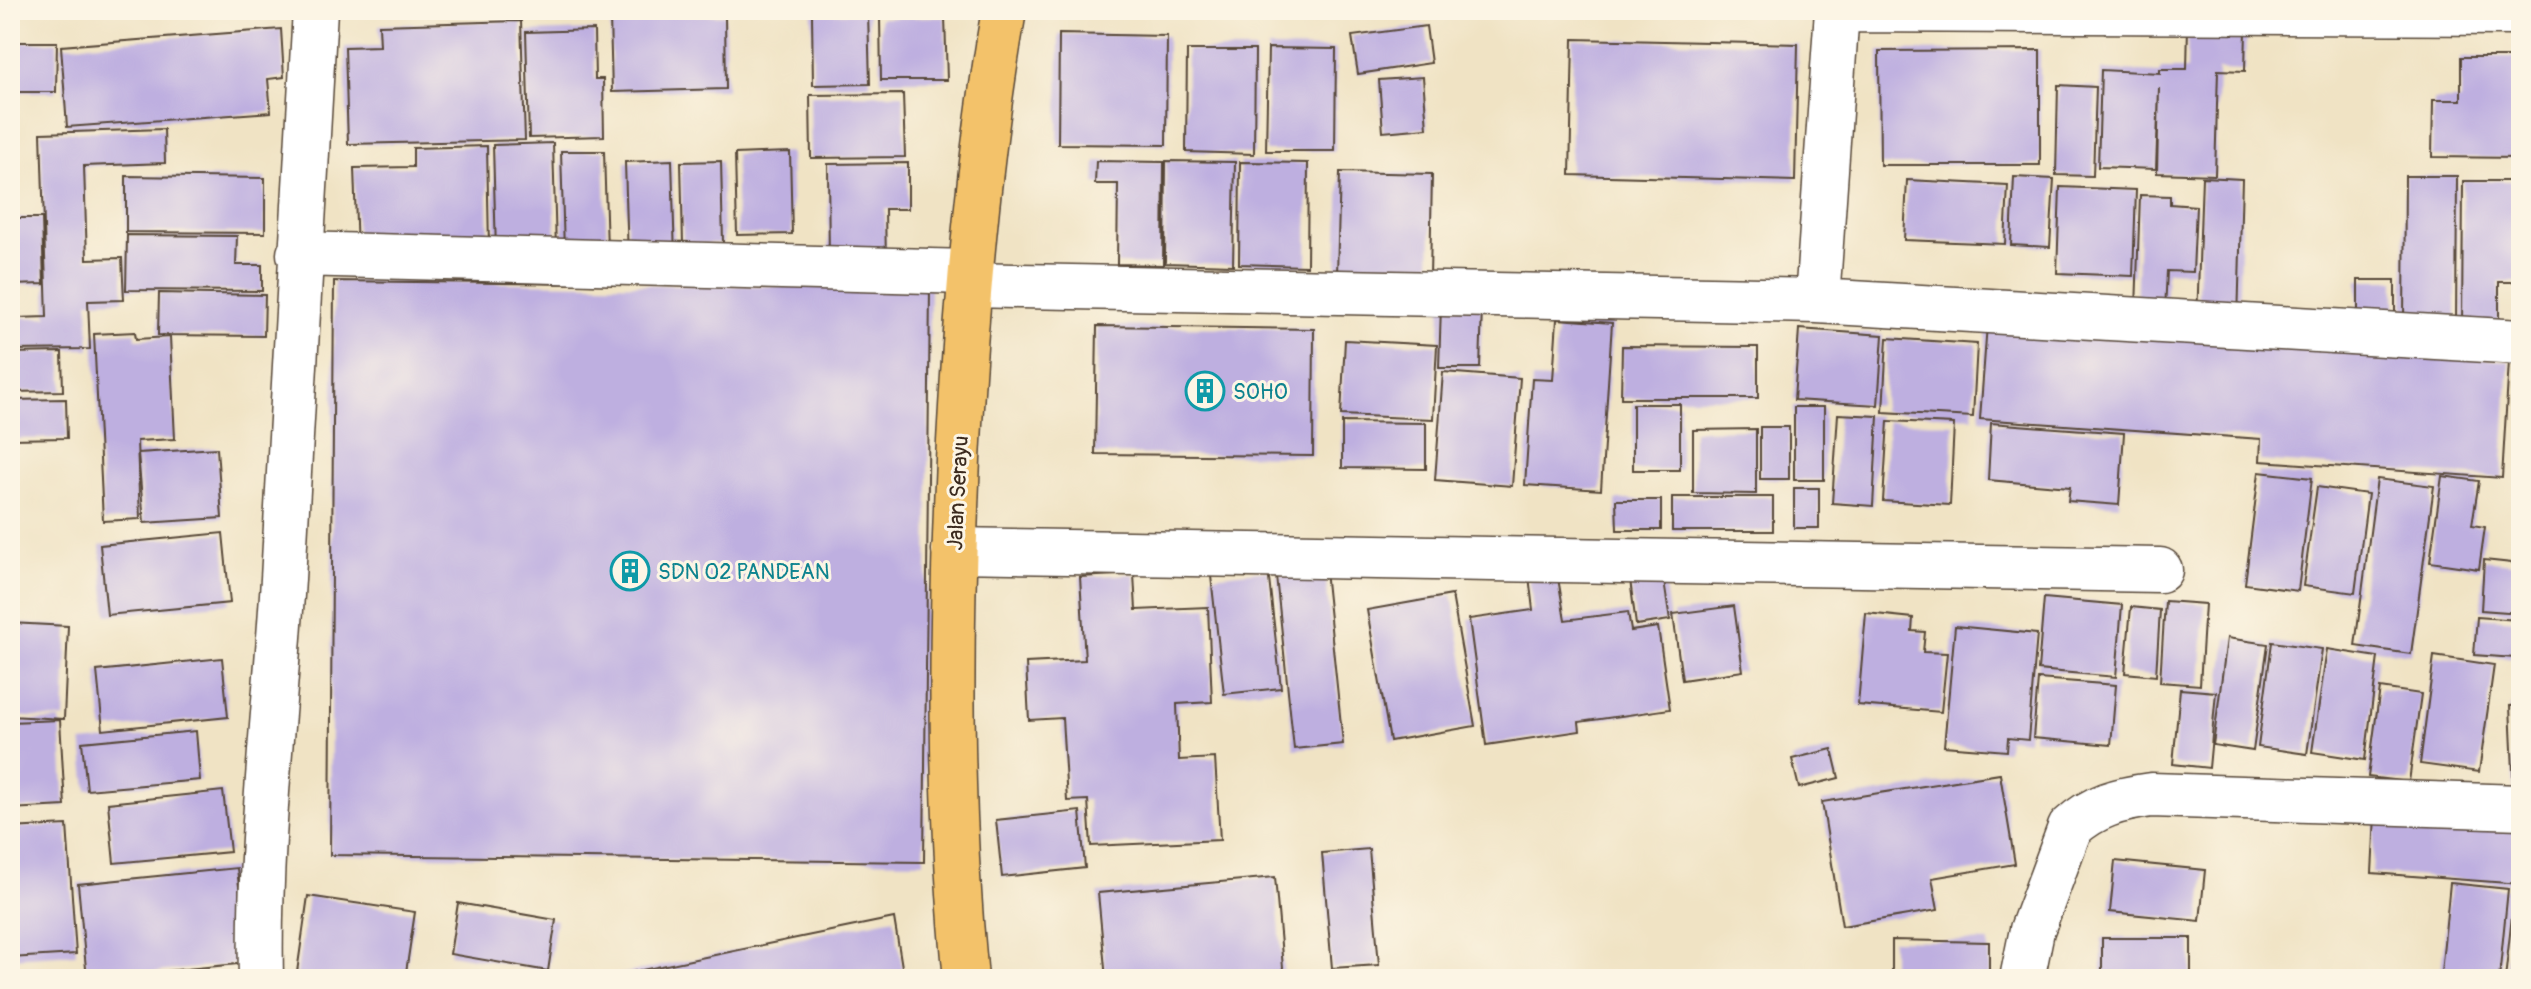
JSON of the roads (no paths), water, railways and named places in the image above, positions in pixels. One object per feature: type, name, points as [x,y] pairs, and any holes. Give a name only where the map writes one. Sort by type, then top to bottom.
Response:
[{"type":"main road","name":"Jalan Serayu","points":[[966,979],[957,893],[950,717],[954,550],[967,279],[987,109],[1004,10]]},
{"type":"street","points":[[261,979],[264,795],[283,582],[315,10]]},
{"type":"street","points":[[1817,301],[1837,10]]},
{"type":"street","points":[[1845,10],[2521,13]]},
{"type":"street","points":[[299,254],[967,279],[1817,301],[2521,342]]},
{"type":"street","points":[[954,550],[2160,570]]},
{"type":"street","points":[[2022,979],[2032,930],[2070,828],[2081,817],[2114,801],[2151,795],[2521,807]]},
{"type":"place","name":"SOHO","points":[[1205,391]]},
{"type":"place","name":"SDN 02 PANDEAN","points":[[630,571]]}]
